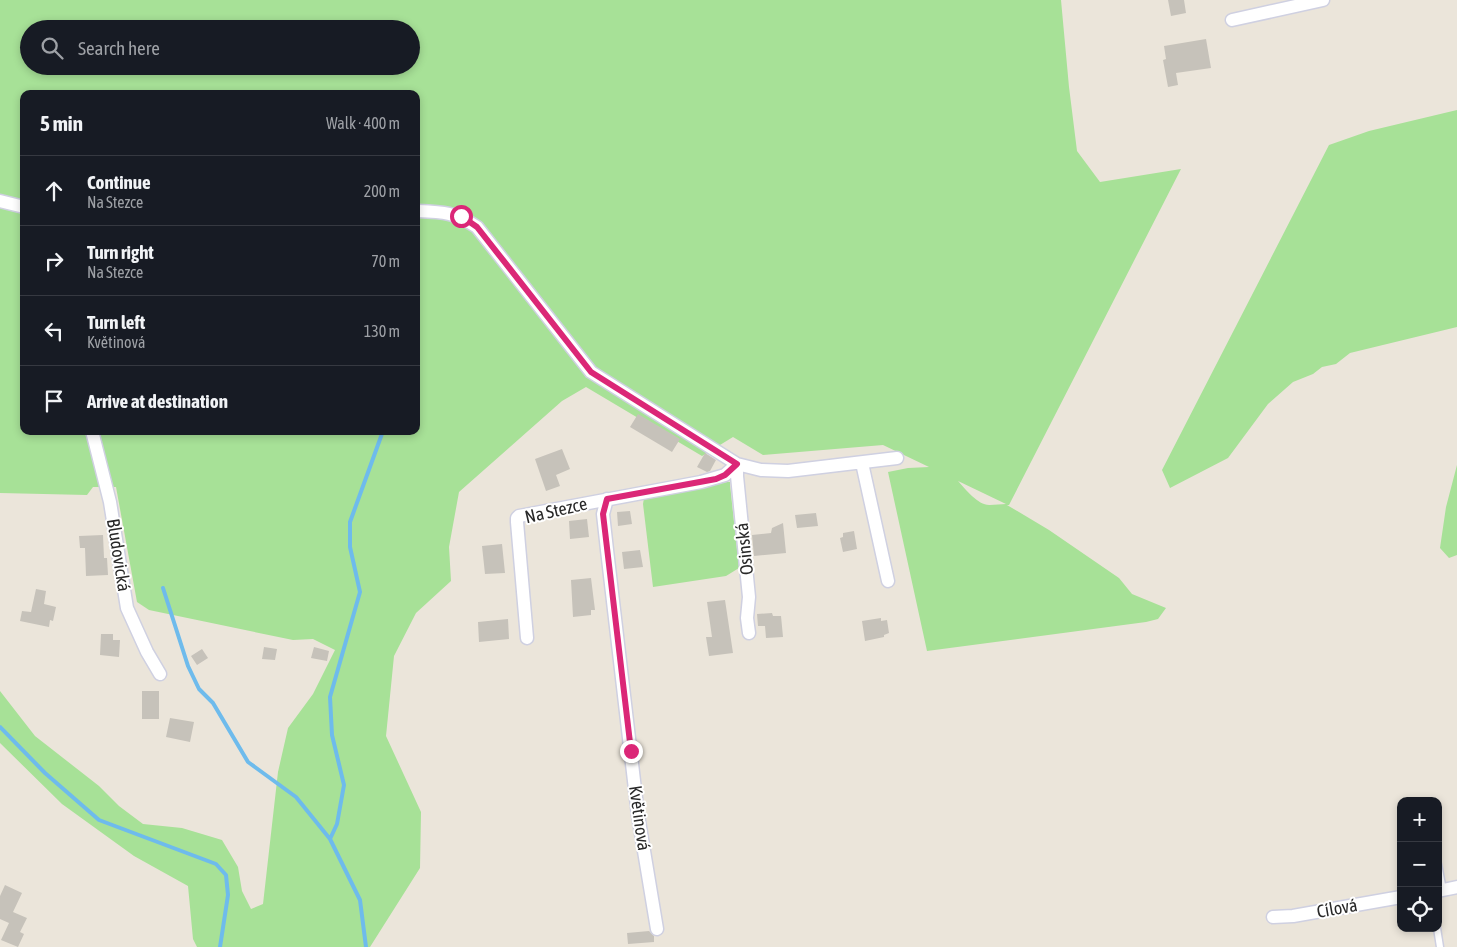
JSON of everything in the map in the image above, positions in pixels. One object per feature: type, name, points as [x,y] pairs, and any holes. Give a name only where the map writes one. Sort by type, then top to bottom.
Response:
[{"type":"street","points":[[1232,20],[1323,0]]},
{"type":"street","points":[[0,201],[20,206]]},
{"type":"street","points":[[420,212],[441,212],[461,216],[477,227],[591,372],[737,464],[761,470],[788,470],[897,458]]},
{"type":"street","name":"Bludovická","points":[[93,435],[110,502],[127,608],[147,652],[160,674]]},
{"type":"street","points":[[862,463],[888,581]]},
{"type":"street","name":"Na Stezce","points":[[526,638],[517,518],[519,516],[716,479],[725,475],[737,464]]},
{"type":"street","name":"Osinská","points":[[737,464],[749,597],[747,618],[749,633]]},
{"type":"street","name":"Květinová","points":[[607,499],[603,514],[607,550],[638,815],[657,929]]},
{"type":"street","points":[[1442,890],[1457,887]]},
{"type":"street","name":"Cílová","points":[[1273,917],[1292,916],[1397,898]]},
{"type":"lane","points":[[1438,932],[1440,947]]},
{"type":"green space","points":[[0,0],[1061,0],[1077,151],[1100,182],[1181,169],[1009,505],[1007,505],[1049,530],[1119,578],[1132,594],[1166,608],[1158,619],[927,651],[888,472],[908,468],[929,467],[883,445],[763,455],[733,437],[702,456],[586,387],[562,401],[459,492],[449,547],[451,581],[416,613],[394,656],[386,736],[421,812],[420,868],[370,947],[197,947],[193,939],[188,886],[134,856],[62,804],[0,743],[0,691],[35,736],[99,786],[119,806],[143,824],[182,828],[222,840],[238,867],[242,891],[251,909],[263,904],[278,772],[288,728],[313,694],[335,650],[313,639],[293,640],[149,610],[137,602],[116,487],[93,487],[87,495],[0,493]],"holes":[[[958,481],[1006,504],[986,505],[981,503]]]},
{"type":"green space","points":[[1457,110],[1457,327],[1350,353],[1336,364],[1322,367],[1313,374],[1293,382],[1268,404],[1228,458],[1170,488],[1162,470],[1329,145],[1369,131]]},
{"type":"green space","points":[[1457,465],[1457,555],[1449,558],[1440,548],[1446,507]]},
{"type":"green space","points":[[730,482],[739,568],[726,576],[653,587],[643,504],[644,498]]},
{"type":"building","points":[[1168,0],[1184,0],[1186,13],[1171,16]]},
{"type":"building","points":[[1206,39],[1211,68],[1176,73],[1178,85],[1168,87],[1163,60],[1166,59],[1164,46]]},
{"type":"building","points":[[638,414],[680,439],[672,452],[630,427]]},
{"type":"building","points":[[562,449],[570,469],[556,475],[560,486],[546,491],[535,459]]},
{"type":"building","points":[[705,453],[716,460],[710,471],[707,472],[697,467]]},
{"type":"building","points":[[630,511],[632,524],[618,526],[617,512]]},
{"type":"building","points":[[816,513],[818,526],[797,528],[795,515]]},
{"type":"building","points":[[587,519],[589,537],[570,539],[569,521]]},
{"type":"building","points":[[783,523],[786,553],[754,556],[752,535],[771,533],[772,528]]},
{"type":"building","points":[[854,531],[857,549],[843,552],[840,538],[843,537],[843,533]]},
{"type":"building","points":[[103,535],[104,558],[107,558],[108,575],[86,576],[85,548],[80,548],[79,536]]},
{"type":"building","points":[[502,544],[505,573],[485,574],[482,546]]},
{"type":"building","points":[[640,550],[643,567],[624,569],[622,552]]},
{"type":"building","points":[[591,578],[595,610],[591,610],[591,615],[573,617],[571,580]]},
{"type":"building","points":[[36,589],[46,591],[44,604],[56,607],[53,621],[50,620],[49,627],[20,621],[22,611],[31,612]]},
{"type":"building","points":[[725,600],[733,653],[709,656],[706,637],[712,637],[707,602]]},
{"type":"building","points":[[772,613],[773,616],[781,616],[783,637],[766,638],[765,626],[758,626],[757,614]]},
{"type":"building","points":[[881,618],[881,621],[887,620],[889,633],[884,635],[884,637],[865,641],[862,621]]},
{"type":"building","points":[[508,619],[509,639],[479,642],[478,622]]},
{"type":"building","points":[[101,634],[113,634],[113,640],[120,640],[119,657],[100,655]]},
{"type":"building","points":[[264,647],[277,649],[275,660],[262,659]]},
{"type":"building","points":[[314,647],[329,651],[327,661],[311,658]]},
{"type":"building","points":[[202,649],[208,658],[197,665],[191,656]]},
{"type":"building","points":[[142,691],[159,691],[159,719],[142,719]]},
{"type":"building","points":[[170,718],[194,722],[190,742],[166,737]]},
{"type":"building","points":[[5,885],[22,893],[13,912],[27,918],[20,932],[24,934],[18,947],[1,940],[9,923],[0,919],[0,896]]},
{"type":"building","points":[[649,931],[654,936],[654,942],[628,944],[627,933]]},
{"type":"waterway","points":[[330,839],[337,824],[344,785],[332,735],[330,697],[360,592],[350,547],[350,522],[382,435]]},
{"type":"waterway","points":[[163,588],[188,666],[199,689],[213,703],[248,762],[296,797],[330,839],[360,900],[366,947]]},
{"type":"waterway","points":[[0,727],[45,773],[99,820],[216,864],[226,875],[228,895],[220,947]]},
{"type":"route","points":[[461,216],[477,227],[591,372],[737,464],[725,475],[716,479],[607,499],[603,514],[631,751]]}]
